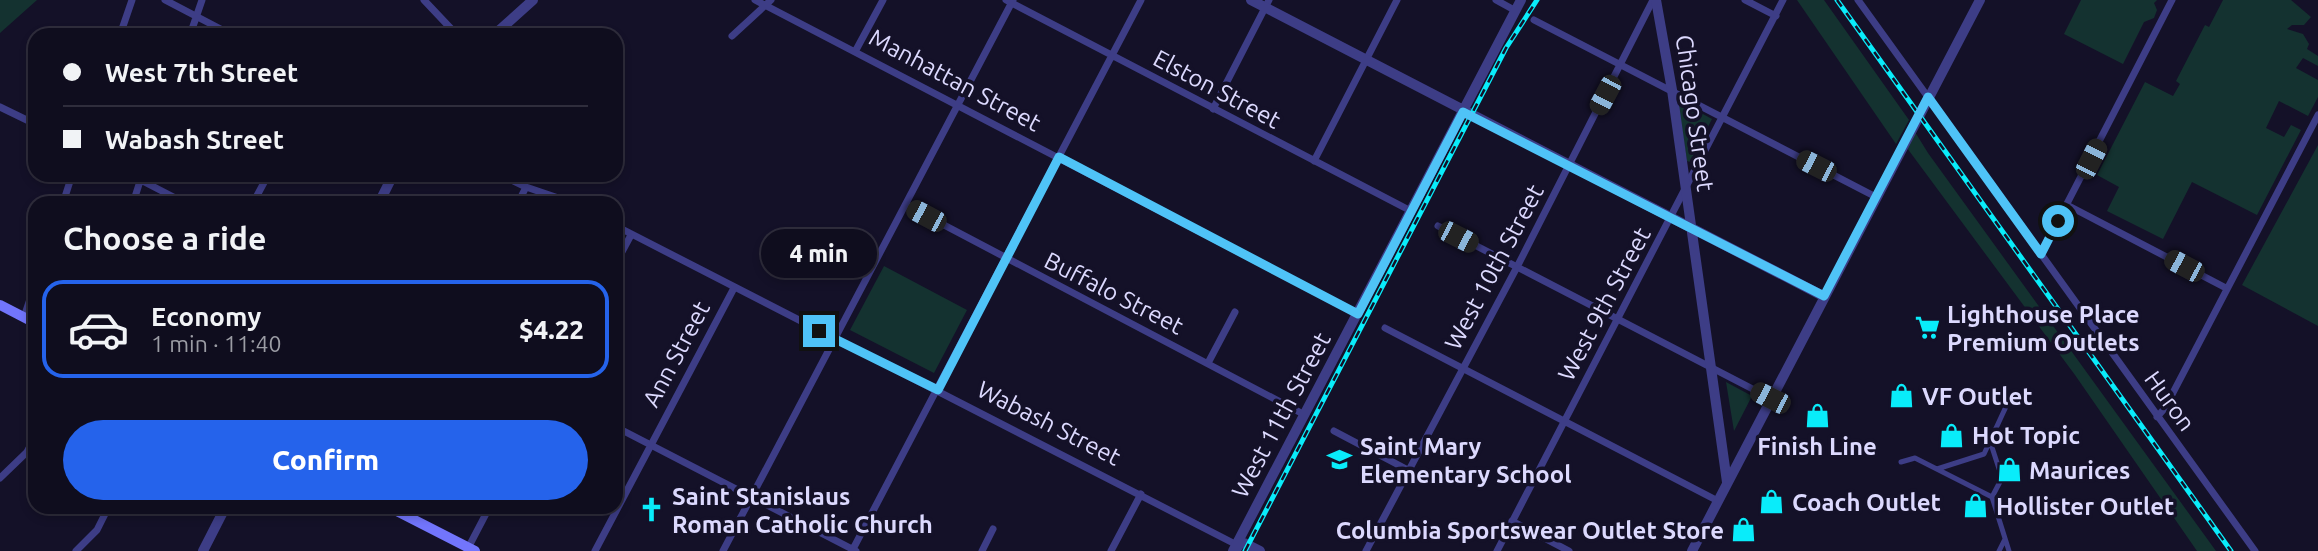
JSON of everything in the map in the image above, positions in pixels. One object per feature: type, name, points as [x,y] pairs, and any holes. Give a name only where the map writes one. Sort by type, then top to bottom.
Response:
[{"type":"main road","points":[[0,305],[28,319]]},
{"type":"main road","points":[[402,514],[470,550]]},
{"type":"street","points":[[122,28],[132,0]]},
{"type":"street","points":[[165,0],[219,28]]},
{"type":"street","points":[[193,28],[202,0]]},
{"type":"street","points":[[424,0],[450,28]]},
{"type":"street","points":[[502,28],[533,0]]},
{"type":"street","name":"Manhattan Street","points":[[755,0],[769,2],[1358,314]]},
{"type":"street","points":[[856,50],[883,0]]},
{"type":"street","points":[[623,431],[854,550],[1142,0]]},
{"type":"street","points":[[1251,0],[1267,4],[1463,112],[1824,296]]},
{"type":"street","points":[[1314,161],[1397,0]]},
{"type":"street","points":[[1496,0],[1516,10]]},
{"type":"street","name":"West 11th Street","points":[[1236,549],[1521,0]]},
{"type":"street","name":"West 10th Street","points":[[1366,551],[1655,0]]},
{"type":"street","name":"Chicago Street","points":[[1655,0],[1672,90],[1727,482]]},
{"type":"street","points":[[1745,0],[1776,16]]},
{"type":"street","name":"West 9th Street","points":[[1497,551],[1783,0]]},
{"type":"street","name":"Huron","points":[[1858,0],[2255,551]]},
{"type":"street","points":[[1692,551],[1980,0]]},
{"type":"street","points":[[2041,254],[2172,0]]},
{"type":"street","points":[[723,551],[836,340],[1010,1]]},
{"type":"street","name":"Elston Street","points":[[1010,1],[1411,211]]},
{"type":"street","points":[[732,36],[769,2]]},
{"type":"street","points":[[1213,109],[1267,4]]},
{"type":"street","points":[[1534,20],[1876,197]]},
{"type":"street","points":[[0,107],[28,121]]},
{"type":"street","points":[[2157,417],[2165,408],[2318,115]]},
{"type":"street","points":[[148,182],[173,196]]},
{"type":"street","points":[[516,182],[552,196]]},
{"type":"street","points":[[522,196],[526,187]]},
{"type":"street","name":"Buffalo Street","points":[[906,205],[1305,415]]},
{"type":"street","points":[[2067,205],[2226,288]]},
{"type":"street","points":[[1437,226],[1770,398]]},
{"type":"street","name":"Wabash Street","points":[[623,230],[1141,494],[1236,549],[1244,542],[1260,551]]},
{"type":"street","points":[[623,249],[631,234]]},
{"type":"street","name":"Ann Street","points":[[623,496],[734,288]]},
{"type":"street","points":[[24,317],[28,305]]},
{"type":"street","points":[[1209,363],[1235,312]]},
{"type":"street","points":[[1385,328],[1718,501]]},
{"type":"street","points":[[1937,469],[1984,454],[2010,398]]},
{"type":"street","points":[[1334,430],[1408,470]]},
{"type":"street","points":[[1990,441],[2002,478],[1992,497],[2009,551]]},
{"type":"street","points":[[0,478],[28,450]]},
{"type":"street","points":[[1901,462],[1915,458],[1992,497]]},
{"type":"street","points":[[1111,551],[1141,494]]},
{"type":"street","points":[[76,551],[97,530],[105,514]]},
{"type":"street","points":[[203,551],[222,514]]},
{"type":"street","points":[[470,550],[486,514]]},
{"type":"street","name":"Ann Street","points":[[595,551],[614,514]]},
{"type":"street","points":[[1512,521],[1569,551]]},
{"type":"street","points":[[982,551],[993,529]]},
{"type":"street","points":[[1998,551],[2005,539]]},
{"type":"green space","points":[[0,0],[37,0],[0,33]]},
{"type":"green space","points":[[1797,0],[1824,0],[1909,120],[1896,144]]},
{"type":"green space","points":[[2081,0],[2157,0],[2154,3],[2157,10],[2154,18],[2144,22],[2123,64],[2064,34]]},
{"type":"green space","points":[[2223,0],[2291,0],[2311,17],[2304,25],[2292,25],[2287,29],[2303,34],[2309,44],[2307,49],[2318,56],[2318,66],[2303,58],[2296,68],[2318,80],[2318,97],[2308,116],[2279,101],[2266,128],[2284,137],[2291,125],[2301,130],[2257,215],[2192,182],[2163,239],[2107,211],[2119,187],[2097,175],[2145,82],[2173,96],[2180,84],[2176,81],[2205,25],[2209,27]]},
{"type":"green space","points":[[1681,102],[1712,119],[1690,162],[1687,161],[1678,105]]},
{"type":"green space","points":[[1915,132],[2216,551],[2197,551],[2075,375],[1907,148]]},
{"type":"green space","points":[[2318,145],[2318,326],[2242,285]]},
{"type":"green space","points":[[884,266],[967,310],[934,373],[850,330]]},
{"type":"green space","points":[[1726,382],[1752,396],[1734,431]]},
{"type":"railway","points":[[1245,551],[1506,48],[1537,0]]},
{"type":"railway","points":[[1837,0],[2231,551]]},
{"type":"place","name":"Lighthouse Place Premium Outlets","points":[[1927,328]]},
{"type":"place","name":"VF Outlet","points":[[1902,396]]},
{"type":"place","name":"Finish Line","points":[[1817,415]]},
{"type":"place","name":"Hot Topic","points":[[1952,435]]},
{"type":"place","name":"Saint Mary Elementary School","points":[[1340,460]]},
{"type":"place","name":"Maurices","points":[[2009,470]]},
{"type":"place","name":"Coach Outlet","points":[[1772,502]]},
{"type":"place","name":"Hollister Outlet","points":[[1976,506]]},
{"type":"place","name":"Saint Stanislaus Roman Catholic Church","points":[[652,510]]},
{"type":"place","name":"Columbia Sportswear Outlet Store","points":[[1744,530]]},
{"type":"route","points":[[819,331],[938,390],[1059,157],[1358,314],[1463,112],[1824,296],[1928,97],[2041,254],[2058,221]]}]
